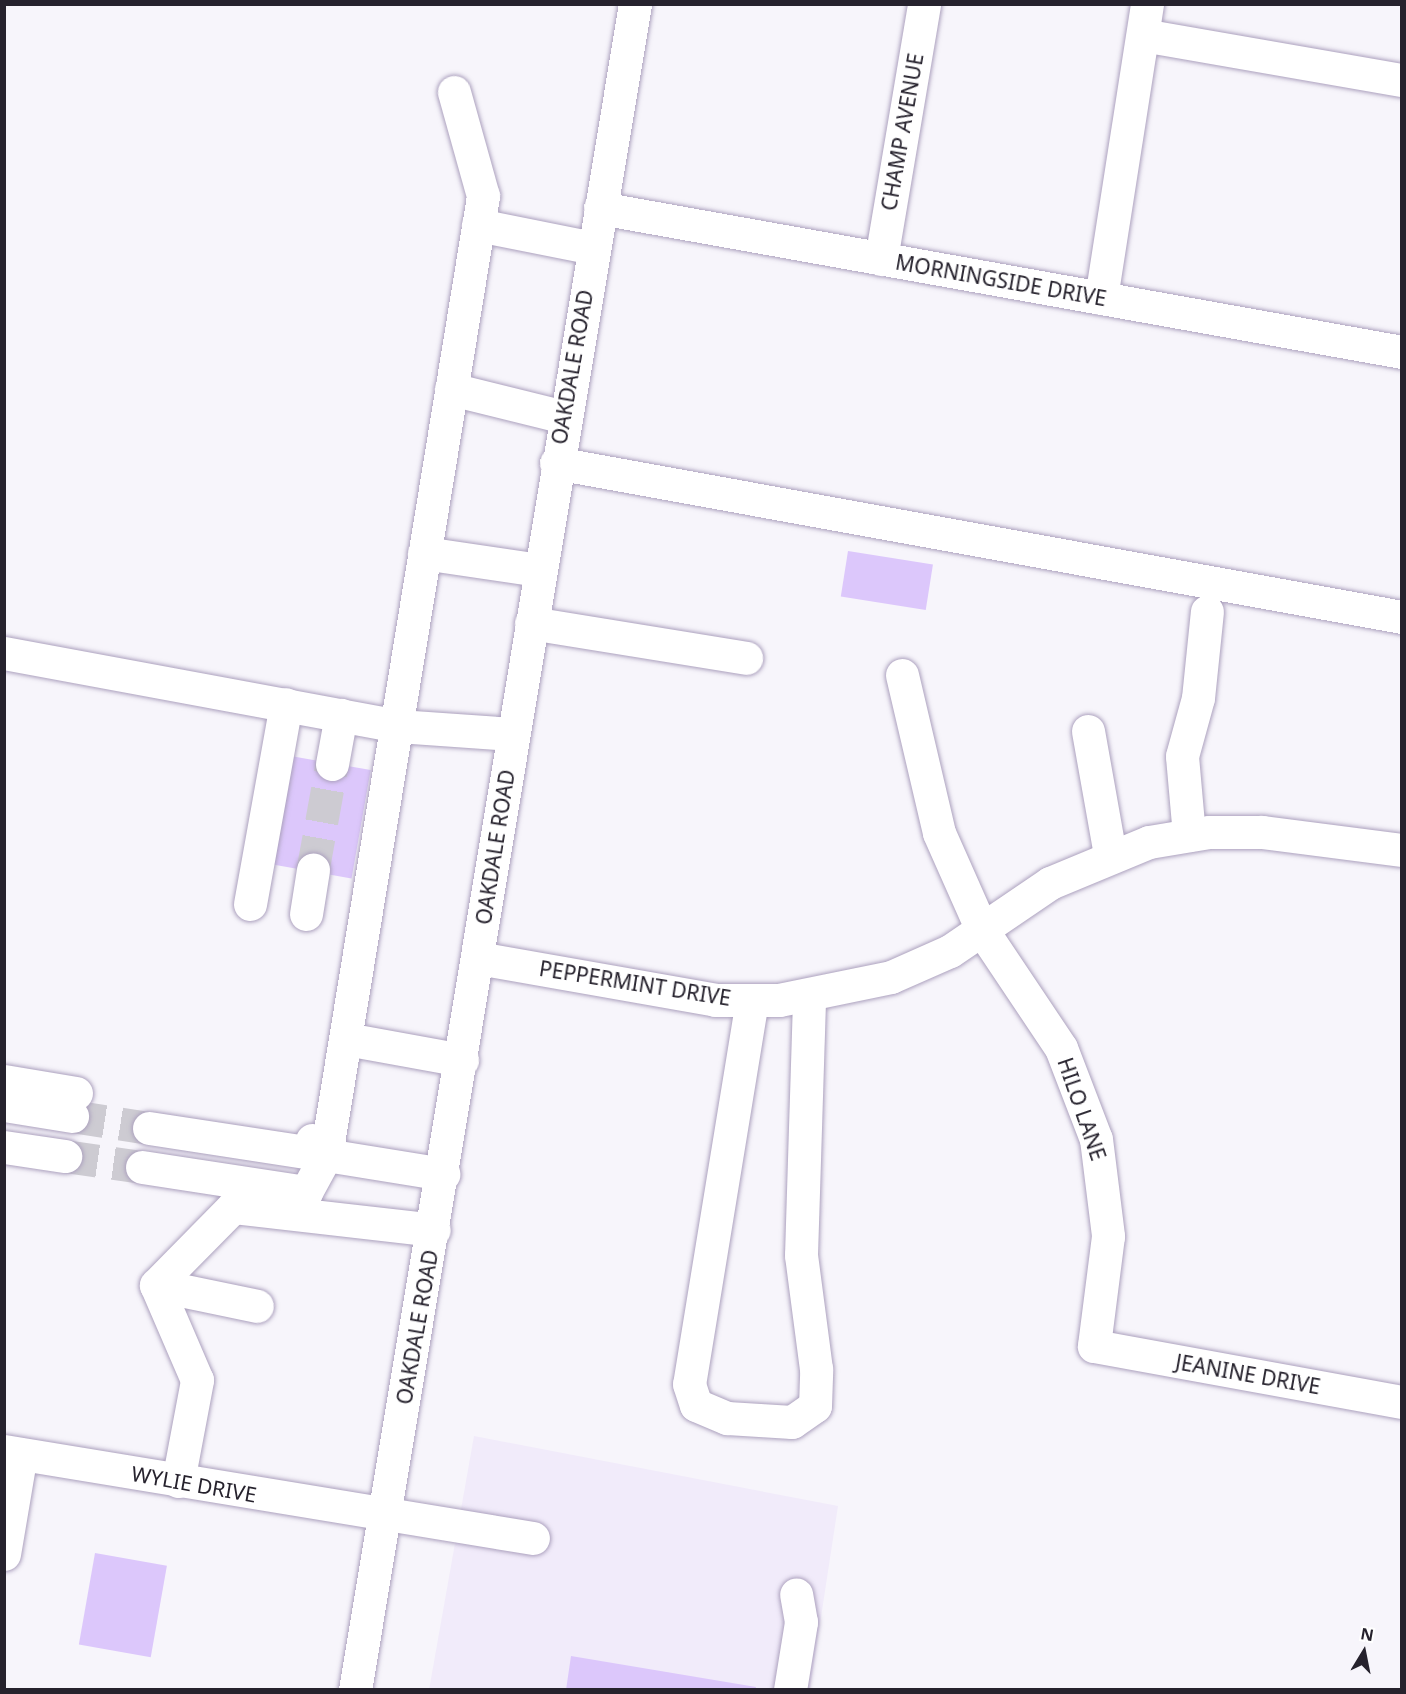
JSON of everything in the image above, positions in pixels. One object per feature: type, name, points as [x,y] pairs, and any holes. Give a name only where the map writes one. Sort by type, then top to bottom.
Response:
[{"type":"street","name":"OAKDALE ROAD","points":[[355,1689],[462,1060],[556,463],[635,4]]},
{"type":"street","name":"CHAMP AVENUE","points":[[881,259],[924,4]]},
{"type":"street","points":[[1101,298],[1145,20],[1401,80]]},
{"type":"street","points":[[443,1174],[326,1155],[302,1130],[147,1137],[306,1192],[326,1155],[483,196],[454,92]]},
{"type":"street","name":"MORNINGSIDE DRIVE","points":[[600,208],[1401,352]]},
{"type":"street","points":[[478,225],[593,248]]},
{"type":"street","points":[[451,389],[564,417]]},
{"type":"street","points":[[556,463],[1401,617]]},
{"type":"street","points":[[424,553],[539,570]]},
{"type":"street","points":[[1189,836],[1182,756],[1198,698],[1207,611]]},
{"type":"street","points":[[531,623],[746,658]]},
{"type":"street","points":[[4,653],[398,726],[513,734]]},
{"type":"street","name":"HILO LANE","points":[[902,675],[939,833],[982,930],[1061,1048],[1096,1139],[1108,1236],[1094,1346]]},
{"type":"street","points":[[250,904],[286,704]]},
{"type":"street","points":[[332,764],[340,715]]},
{"type":"street","points":[[1088,731],[1110,855]]},
{"type":"street","name":"PEPPERMINT DRIVE","points":[[478,958],[715,1000],[809,996],[891,977],[982,930],[1050,883],[1110,855],[1189,836],[1263,831],[1401,850]]},
{"type":"street","points":[[306,914],[313,870]]},
{"type":"street","points":[[752,1000],[689,1384],[696,1405],[727,1418],[792,1422],[815,1406],[816,1370],[801,1256],[809,996]]},
{"type":"street","points":[[346,1040],[462,1060]]},
{"type":"street","points":[[4,1081],[70,1125]]},
{"type":"street","points":[[4,1105],[70,1125]]},
{"type":"street","points":[[4,1126],[70,1125]]},
{"type":"street","points":[[4,1147],[70,1125]]},
{"type":"street","points":[[156,1285],[233,1207],[434,1230]]},
{"type":"street","points":[[156,1285],[257,1306]]},
{"type":"street","points":[[156,1285],[197,1380],[178,1481]]},
{"type":"street","name":"JEANINE DRIVE","points":[[1094,1346],[1401,1402]]},
{"type":"street","points":[[4,1554],[13,1452]]},
{"type":"street","name":"WYLIE DRIVE","points":[[13,1452],[384,1518],[533,1538]]},
{"type":"street","points":[[790,1689],[801,1622],[796,1594]]},
{"type":"shaded area","points":[[474,1436],[838,1506],[810,1689],[429,1690]]},
{"type":"building","points":[[848,551],[933,564],[926,610],[841,596]]},
{"type":"building","points":[[285,755],[371,770],[352,878],[266,863]]},
{"type":"building","points":[[95,1553],[167,1566],[151,1657],[79,1645]]},
{"type":"building","points":[[571,1656],[756,1687],[755,1690],[566,1690]]},
{"type":"tunnel","points":[[313,870],[332,764]]},
{"type":"tunnel","points":[[72,1116],[149,1128]]},
{"type":"tunnel","points":[[65,1156],[142,1167]]}]
